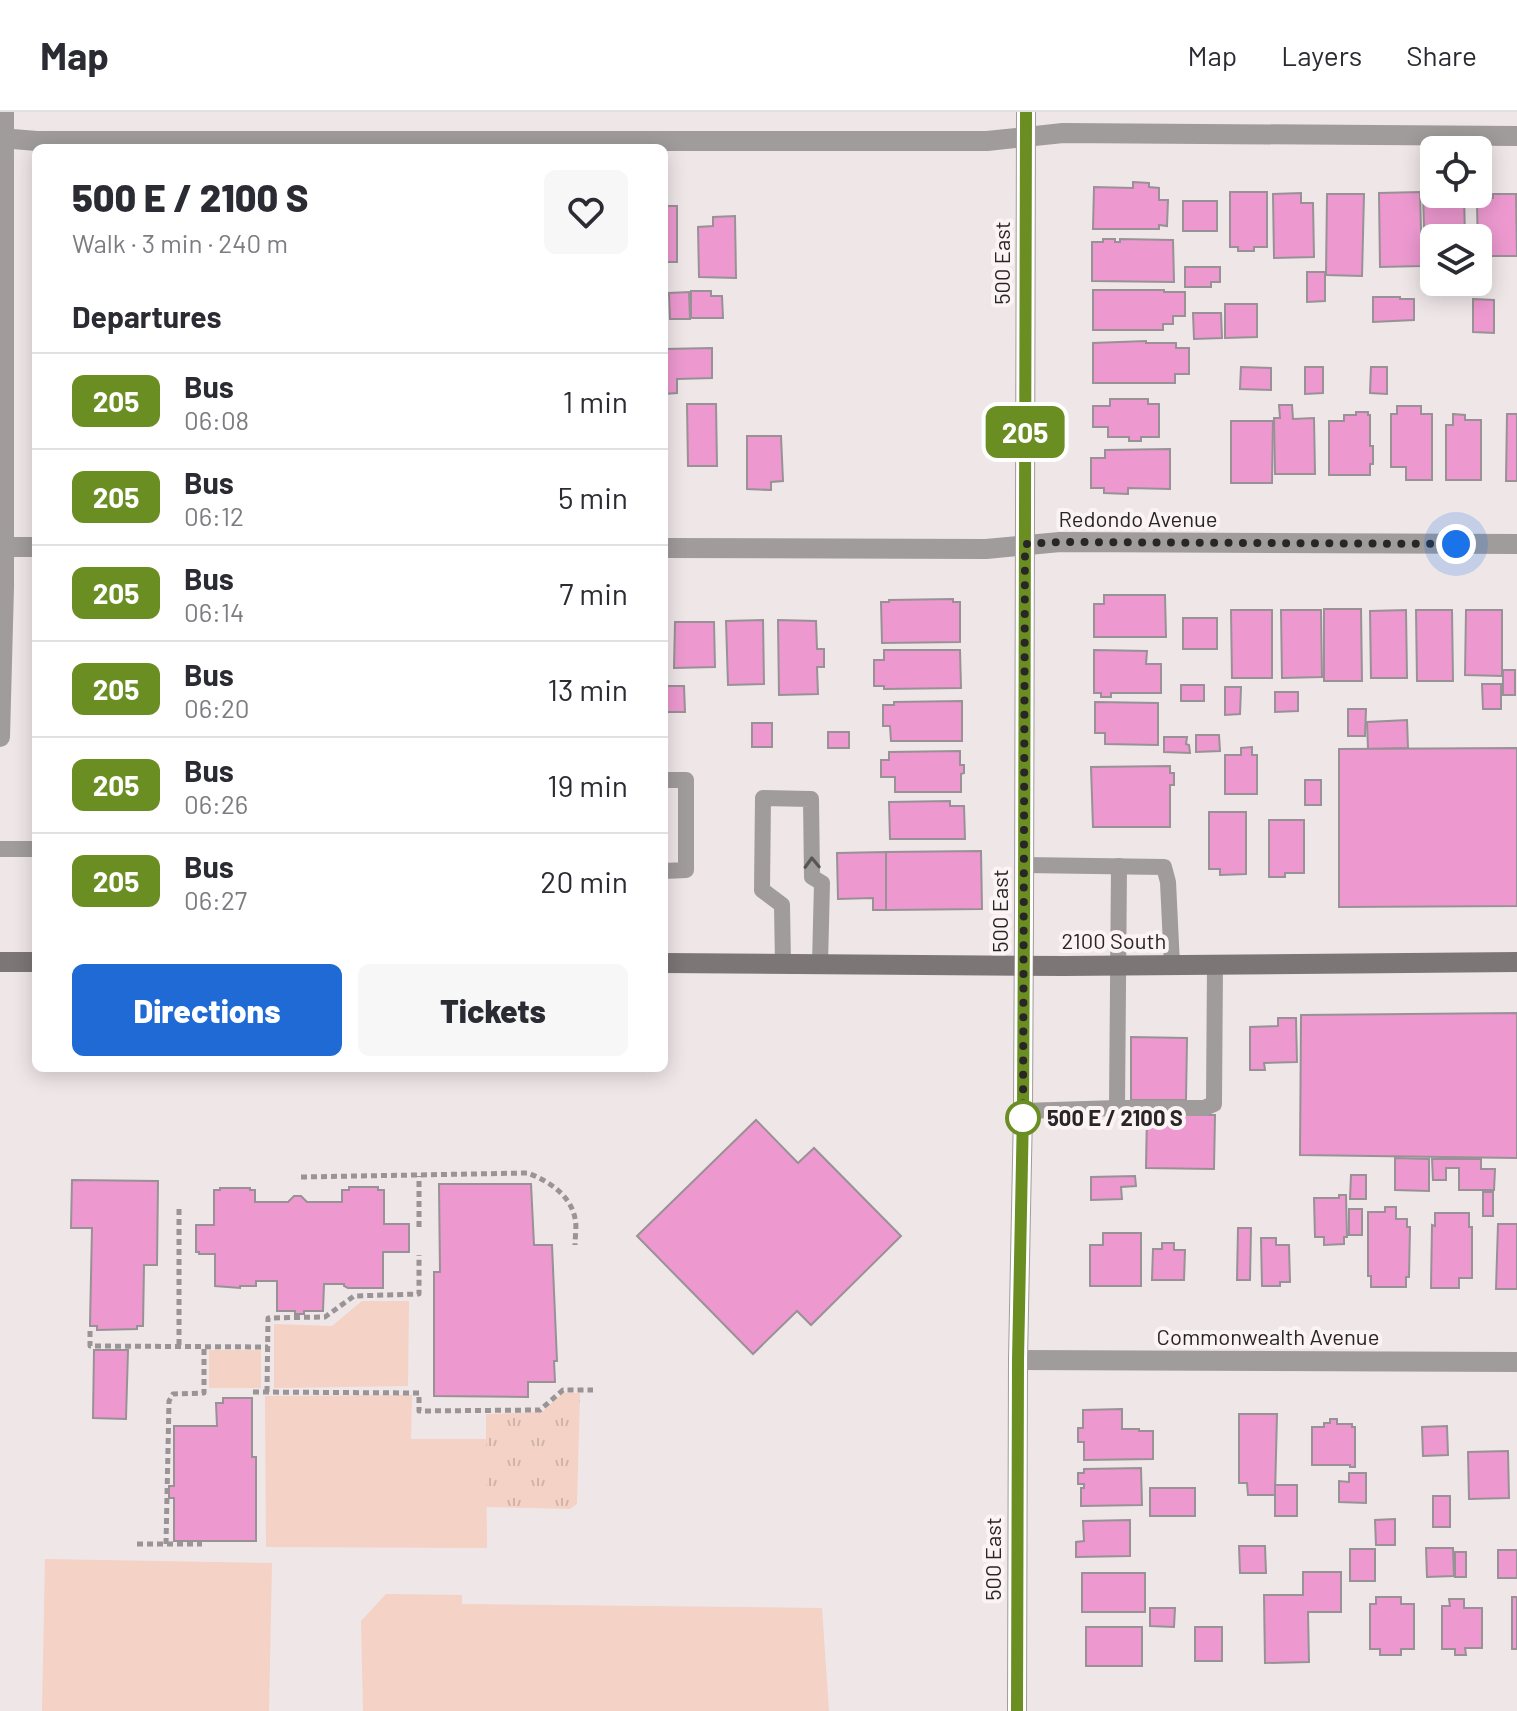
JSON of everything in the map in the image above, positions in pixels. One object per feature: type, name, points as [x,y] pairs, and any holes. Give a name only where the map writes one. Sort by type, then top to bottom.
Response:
[{"type":"main road","points":[[0,962],[32,962]]},
{"type":"main road","name":"2100 South","points":[[668,963],[1172,965],[1517,962]]},
{"type":"street","points":[[0,737],[4,112]]},
{"type":"street","name":"500 East","points":[[1017,1711],[1024,965],[1026,112]]},
{"type":"street","points":[[2,138],[37,141],[987,141],[1063,133],[1517,136]]},
{"type":"street","name":"Redondo Avenue","points":[[668,548],[986,549],[1060,542],[1517,544]]},
{"type":"street","points":[[2,547],[32,547]]},
{"type":"street","name":"Commonwealth Avenue","points":[[1018,1360],[1517,1362]]},
{"type":"lane","points":[[668,780],[686,780],[686,870],[668,871]]},
{"type":"lane","points":[[783,964],[782,905],[762,890],[763,798],[811,799],[812,877],[822,883],[820,964]]},
{"type":"lane","points":[[0,849],[32,849]]},
{"type":"lane","points":[[1024,865],[1164,867],[1168,882],[1172,965]]},
{"type":"lane","points":[[1117,1108],[1119,866]]},
{"type":"lane","points":[[1023,1111],[1204,1108],[1214,1104],[1215,964]]},
{"type":"path","points":[[301,1177],[528,1173],[545,1180],[568,1202],[575,1219],[575,1245]]},
{"type":"path","points":[[419,1175],[419,1227]]},
{"type":"path","points":[[179,1209],[179,1346]]},
{"type":"path","points":[[267,1392],[268,1318],[325,1317],[354,1296],[419,1294],[419,1255]]},
{"type":"path","points":[[90,1331],[90,1346],[268,1347]]},
{"type":"path","points":[[166,1544],[169,1401],[173,1394],[204,1393],[204,1346]]},
{"type":"path","points":[[253,1392],[419,1393],[419,1411],[434,1411],[540,1410],[563,1390],[593,1390]]},
{"type":"path","points":[[137,1544],[202,1544]]},
{"type":"green space","points":[[362,1301],[409,1301],[408,1386],[274,1388],[274,1324],[332,1326]]},
{"type":"green space","points":[[209,1350],[261,1350],[261,1388],[209,1388]]},
{"type":"green space","points":[[563,1393],[580,1393],[577,1504],[570,1509],[486,1507],[486,1414],[542,1412]]},
{"type":"green space","points":[[412,1395],[411,1439],[486,1439],[487,1548],[266,1547],[265,1396]]},
{"type":"green space","points":[[45,1559],[272,1563],[269,1711],[42,1711]]},
{"type":"green space","points":[[386,1594],[462,1595],[462,1604],[822,1608],[829,1711],[363,1711],[361,1621]]},
{"type":"building","points":[[1133,182],[1149,183],[1149,187],[1159,188],[1159,200],[1168,200],[1167,226],[1159,225],[1159,229],[1093,229],[1094,187],[1133,188]]},
{"type":"building","points":[[1230,192],[1267,192],[1267,247],[1238,251],[1238,247],[1230,247]]},
{"type":"building","points":[[1420,192],[1420,266],[1380,267],[1379,193]]},
{"type":"building","points":[[1301,193],[1301,203],[1313,203],[1314,257],[1274,258],[1273,194]]},
{"type":"building","points":[[1327,194],[1364,194],[1362,276],[1326,275]]},
{"type":"building","points":[[1493,194],[1516,194],[1517,256],[1492,256],[1492,224],[1477,224],[1477,208],[1492,208]]},
{"type":"building","points":[[1183,201],[1217,201],[1217,231],[1183,231]]},
{"type":"building","points":[[668,206],[677,206],[677,262],[668,262]]},
{"type":"building","points":[[1423,208],[1464,208],[1465,224],[1424,224]]},
{"type":"building","points":[[735,216],[736,278],[699,277],[698,227],[713,226],[713,217]]},
{"type":"building","points":[[1103,239],[1115,239],[1115,242],[1120,242],[1120,239],[1173,240],[1174,282],[1092,281],[1092,242],[1103,242]]},
{"type":"building","points":[[1185,267],[1220,267],[1220,282],[1211,282],[1211,287],[1185,287]]},
{"type":"building","points":[[1307,272],[1325,272],[1325,301],[1307,302]]},
{"type":"building","points":[[1093,290],[1185,292],[1185,316],[1173,316],[1173,324],[1163,324],[1163,330],[1093,330]]},
{"type":"building","points":[[691,291],[711,291],[711,296],[722,296],[723,318],[691,318]]},
{"type":"building","points":[[689,292],[690,319],[670,319],[669,293]]},
{"type":"building","points":[[1373,297],[1414,299],[1414,320],[1373,322]]},
{"type":"building","points":[[1473,299],[1494,300],[1494,333],[1473,332]]},
{"type":"building","points":[[1225,304],[1257,304],[1257,337],[1225,338]]},
{"type":"building","points":[[1193,313],[1221,313],[1222,338],[1194,339]]},
{"type":"building","points":[[1093,343],[1176,343],[1176,348],[1189,348],[1189,374],[1175,374],[1175,383],[1093,383]]},
{"type":"building","points":[[712,348],[712,378],[677,379],[677,393],[668,394],[668,349]]},
{"type":"building","points":[[1241,367],[1271,368],[1271,390],[1240,389]]},
{"type":"building","points":[[1305,367],[1323,367],[1323,393],[1305,394]]},
{"type":"building","points":[[1371,367],[1387,367],[1387,394],[1370,393]]},
{"type":"building","points":[[1110,399],[1148,399],[1148,404],[1159,404],[1159,437],[1129,441],[1129,437],[1108,437],[1108,427],[1093,427],[1093,406],[1110,406]]},
{"type":"building","points":[[687,404],[716,404],[717,466],[688,466]]},
{"type":"building","points":[[1279,405],[1292,405],[1293,419],[1314,418],[1315,474],[1275,474],[1274,418],[1280,418]]},
{"type":"building","points":[[1397,406],[1421,406],[1421,414],[1432,414],[1432,480],[1406,480],[1406,467],[1391,467],[1391,414],[1397,414]]},
{"type":"building","points":[[1356,412],[1368,412],[1370,415],[1373,464],[1370,464],[1370,475],[1329,475],[1329,421],[1344,421],[1344,415],[1356,415]]},
{"type":"building","points":[[1453,414],[1465,415],[1465,420],[1481,420],[1481,480],[1446,480],[1446,425],[1453,425]]},
{"type":"building","points":[[1507,414],[1517,414],[1517,481],[1506,481]]},
{"type":"building","points":[[1231,421],[1273,421],[1272,483],[1231,483]]},
{"type":"building","points":[[747,436],[781,436],[783,481],[771,482],[771,490],[747,489]]},
{"type":"building","points":[[1170,449],[1170,489],[1128,488],[1128,494],[1104,493],[1104,488],[1091,488],[1091,458],[1105,458],[1105,450]]},
{"type":"building","points":[[1104,595],[1165,595],[1166,637],[1094,637],[1094,604],[1104,604]]},
{"type":"building","points":[[953,599],[953,602],[960,602],[960,642],[882,643],[881,602]]},
{"type":"building","points":[[1324,609],[1361,609],[1362,681],[1324,681]]},
{"type":"building","points":[[1231,610],[1272,610],[1272,678],[1232,678]]},
{"type":"building","points":[[1281,610],[1321,610],[1322,677],[1282,678]]},
{"type":"building","points":[[1406,610],[1407,678],[1371,678],[1370,611]]},
{"type":"building","points":[[1416,610],[1452,610],[1453,681],[1417,681]]},
{"type":"building","points":[[1466,610],[1502,610],[1502,676],[1465,675]]},
{"type":"building","points":[[1183,618],[1217,618],[1217,649],[1183,649]]},
{"type":"building","points":[[763,620],[764,684],[728,685],[726,621]]},
{"type":"building","points":[[778,620],[816,621],[817,649],[824,649],[824,667],[817,667],[818,694],[779,695]]},
{"type":"building","points":[[675,622],[714,622],[715,667],[674,668]]},
{"type":"building","points":[[884,650],[960,650],[961,688],[884,689],[884,686],[874,686],[874,660],[884,660]]},
{"type":"building","points":[[1094,650],[1147,651],[1146,664],[1161,664],[1161,693],[1111,693],[1111,697],[1101,697],[1101,693],[1094,693]]},
{"type":"building","points":[[1503,670],[1515,670],[1515,695],[1503,695]]},
{"type":"building","points":[[1482,684],[1501,684],[1501,709],[1483,709]]},
{"type":"building","points":[[1181,685],[1204,685],[1204,701],[1181,701]]},
{"type":"building","points":[[668,686],[684,686],[685,712],[668,712]]},
{"type":"building","points":[[1225,687],[1241,687],[1240,714],[1225,715]]},
{"type":"building","points":[[1275,692],[1298,692],[1298,711],[1275,712]]},
{"type":"building","points":[[962,701],[962,741],[891,741],[890,726],[883,726],[883,705],[894,705],[894,702]]},
{"type":"building","points":[[1095,702],[1158,703],[1158,745],[1105,744],[1105,733],[1095,733]]},
{"type":"building","points":[[1348,709],[1366,709],[1365,736],[1348,736]]},
{"type":"building","points":[[1407,720],[1408,748],[1368,749],[1367,722]]},
{"type":"building","points":[[752,723],[772,723],[772,747],[752,747]]},
{"type":"building","points":[[828,732],[849,732],[849,748],[828,748]]},
{"type":"building","points":[[1196,735],[1219,735],[1220,751],[1196,752]]},
{"type":"building","points":[[1164,737],[1187,737],[1190,753],[1164,752]]},
{"type":"building","points":[[1252,747],[1252,755],[1257,755],[1257,794],[1225,794],[1225,755],[1241,755],[1241,748]]},
{"type":"building","points":[[1517,748],[1517,906],[1339,907],[1339,749]]},
{"type":"building","points":[[960,751],[960,765],[964,765],[961,792],[895,792],[895,777],[881,777],[881,760],[889,760],[889,752]]},
{"type":"building","points":[[1170,766],[1170,773],[1174,773],[1174,785],[1170,785],[1170,827],[1093,827],[1091,767]]},
{"type":"building","points":[[1305,780],[1321,780],[1321,805],[1305,805]]},
{"type":"building","points":[[950,801],[950,806],[964,806],[965,839],[890,839],[889,802]]},
{"type":"building","points":[[1209,812],[1246,812],[1246,874],[1220,875],[1220,869],[1209,869]]},
{"type":"building","points":[[1269,820],[1304,820],[1304,873],[1269,877]]},
{"type":"building","points":[[981,851],[982,909],[886,910],[886,852]]},
{"type":"building","points":[[886,852],[886,910],[873,910],[873,898],[838,899],[837,853]]},
{"type":"building","points":[[1517,1013],[1517,1158],[1300,1155],[1301,1015]]},
{"type":"building","points":[[1278,1018],[1296,1018],[1297,1062],[1264,1063],[1265,1070],[1250,1070],[1250,1027],[1278,1026]]},
{"type":"building","points":[[1131,1037],[1187,1038],[1186,1100],[1131,1100]]},
{"type":"building","points":[[1147,1114],[1215,1115],[1214,1169],[1146,1168]]},
{"type":"building","points":[[756,1120],[798,1163],[814,1148],[901,1236],[811,1325],[797,1311],[753,1354],[637,1236]]},
{"type":"building","points":[[1395,1158],[1429,1159],[1429,1191],[1395,1190]]},
{"type":"building","points":[[1432,1159],[1481,1159],[1481,1169],[1495,1169],[1494,1190],[1459,1190],[1459,1168],[1446,1168],[1446,1180],[1433,1180]]},
{"type":"building","points":[[1351,1175],[1366,1175],[1366,1199],[1350,1199]]},
{"type":"building","points":[[1135,1176],[1136,1186],[1121,1187],[1122,1199],[1091,1200],[1091,1177]]},
{"type":"building","points":[[72,1180],[158,1181],[157,1265],[144,1265],[143,1326],[137,1326],[137,1329],[97,1330],[97,1326],[90,1326],[92,1228],[71,1228]]},
{"type":"building","points":[[439,1184],[531,1184],[534,1245],[552,1245],[557,1361],[554,1361],[555,1382],[528,1382],[528,1397],[434,1396],[434,1272],[440,1272]]},
{"type":"building","points":[[349,1187],[378,1187],[378,1190],[384,1190],[384,1224],[409,1224],[409,1252],[383,1252],[383,1288],[324,1284],[323,1311],[295,1314],[295,1311],[277,1311],[277,1281],[256,1281],[256,1286],[240,1288],[215,1286],[215,1254],[196,1252],[196,1225],[214,1225],[214,1190],[250,1188],[255,1190],[255,1202],[288,1202],[294,1196],[301,1196],[307,1202],[342,1202],[342,1190],[349,1190]]},
{"type":"building","points":[[1483,1192],[1493,1192],[1493,1216],[1483,1216]]},
{"type":"building","points":[[1339,1195],[1346,1195],[1347,1237],[1344,1237],[1344,1244],[1324,1245],[1324,1237],[1315,1237],[1314,1198],[1339,1198]]},
{"type":"building","points":[[1385,1207],[1396,1207],[1396,1219],[1407,1219],[1407,1227],[1410,1227],[1406,1287],[1371,1287],[1371,1276],[1368,1276],[1368,1212],[1385,1212]]},
{"type":"building","points":[[1349,1209],[1362,1209],[1362,1235],[1349,1235]]},
{"type":"building","points":[[1435,1213],[1469,1213],[1472,1278],[1459,1278],[1459,1288],[1431,1288]]},
{"type":"building","points":[[1498,1224],[1517,1224],[1517,1289],[1496,1289]]},
{"type":"building","points":[[1238,1228],[1251,1228],[1250,1280],[1237,1280]]},
{"type":"building","points":[[1103,1233],[1141,1233],[1141,1286],[1090,1286],[1090,1245],[1103,1245]]},
{"type":"building","points":[[1261,1238],[1276,1238],[1276,1245],[1289,1245],[1290,1282],[1280,1282],[1280,1286],[1262,1286]]},
{"type":"building","points":[[1162,1243],[1174,1243],[1174,1250],[1185,1250],[1184,1280],[1152,1280],[1153,1249],[1162,1249]]},
{"type":"building","points":[[94,1350],[128,1350],[126,1419],[93,1418]]},
{"type":"building","points":[[223,1398],[252,1398],[256,1541],[174,1541],[174,1498],[169,1498],[169,1486],[174,1486],[174,1426],[217,1426],[216,1403],[223,1403]]},
{"type":"building","points":[[1122,1409],[1122,1429],[1153,1431],[1153,1459],[1084,1460],[1084,1442],[1078,1442],[1078,1428],[1083,1428],[1083,1410]]},
{"type":"building","points":[[1239,1414],[1277,1414],[1275,1495],[1248,1495],[1247,1483],[1239,1483]]},
{"type":"building","points":[[1330,1419],[1337,1419],[1337,1424],[1352,1424],[1355,1427],[1355,1467],[1312,1465],[1312,1427],[1324,1427]]},
{"type":"building","points":[[1447,1426],[1448,1455],[1423,1456],[1422,1427]]},
{"type":"building","points":[[1508,1451],[1509,1498],[1469,1499],[1468,1452]]},
{"type":"building","points":[[1141,1468],[1142,1505],[1081,1506],[1081,1488],[1084,1484],[1078,1484],[1078,1473],[1084,1473],[1084,1469]]},
{"type":"building","points":[[1349,1473],[1366,1473],[1366,1503],[1339,1502],[1339,1481],[1349,1482]]},
{"type":"building","points":[[1275,1485],[1297,1485],[1297,1516],[1275,1516]]},
{"type":"building","points":[[1150,1488],[1195,1488],[1195,1516],[1150,1516]]},
{"type":"building","points":[[1433,1496],[1450,1496],[1450,1527],[1433,1527]]},
{"type":"building","points":[[1395,1519],[1395,1545],[1376,1545],[1375,1520]]},
{"type":"building","points":[[1130,1520],[1130,1556],[1076,1557],[1076,1542],[1084,1541],[1083,1521]]},
{"type":"building","points":[[1239,1546],[1265,1546],[1266,1573],[1240,1573]]},
{"type":"building","points":[[1426,1548],[1453,1548],[1454,1576],[1427,1577]]},
{"type":"building","points":[[1350,1549],[1375,1549],[1375,1581],[1350,1581]]},
{"type":"building","points":[[1498,1550],[1517,1550],[1517,1578],[1498,1578]]},
{"type":"building","points":[[1455,1552],[1466,1552],[1466,1577],[1455,1577]]},
{"type":"building","points":[[1303,1572],[1341,1572],[1341,1612],[1308,1612],[1309,1662],[1265,1663],[1264,1595],[1303,1595]]},
{"type":"building","points":[[1082,1573],[1145,1573],[1145,1612],[1082,1612]]},
{"type":"building","points":[[1376,1597],[1401,1597],[1401,1604],[1414,1604],[1414,1649],[1401,1649],[1401,1655],[1380,1655],[1380,1649],[1370,1649],[1370,1604],[1376,1604]]},
{"type":"building","points":[[1512,1597],[1517,1597],[1517,1649],[1512,1649]]},
{"type":"building","points":[[1449,1599],[1464,1599],[1464,1608],[1482,1608],[1482,1648],[1465,1648],[1466,1655],[1455,1655],[1455,1649],[1442,1649],[1442,1606],[1450,1606]]},
{"type":"building","points":[[1150,1608],[1175,1608],[1174,1627],[1150,1626]]},
{"type":"building","points":[[1086,1627],[1142,1627],[1142,1666],[1086,1666]]},
{"type":"building","points":[[1195,1627],[1222,1627],[1222,1661],[1195,1661]]},
{"type":"bus line","name":"205","points":[[1017,1711],[1018,1360],[1023,1111],[1026,112]]},
{"type":"place","name":"500 E / 2100 S","points":[[1023,1118]]},
{"type":"route","points":[[1023,1118],[1025,544],[1456,544]]}]
